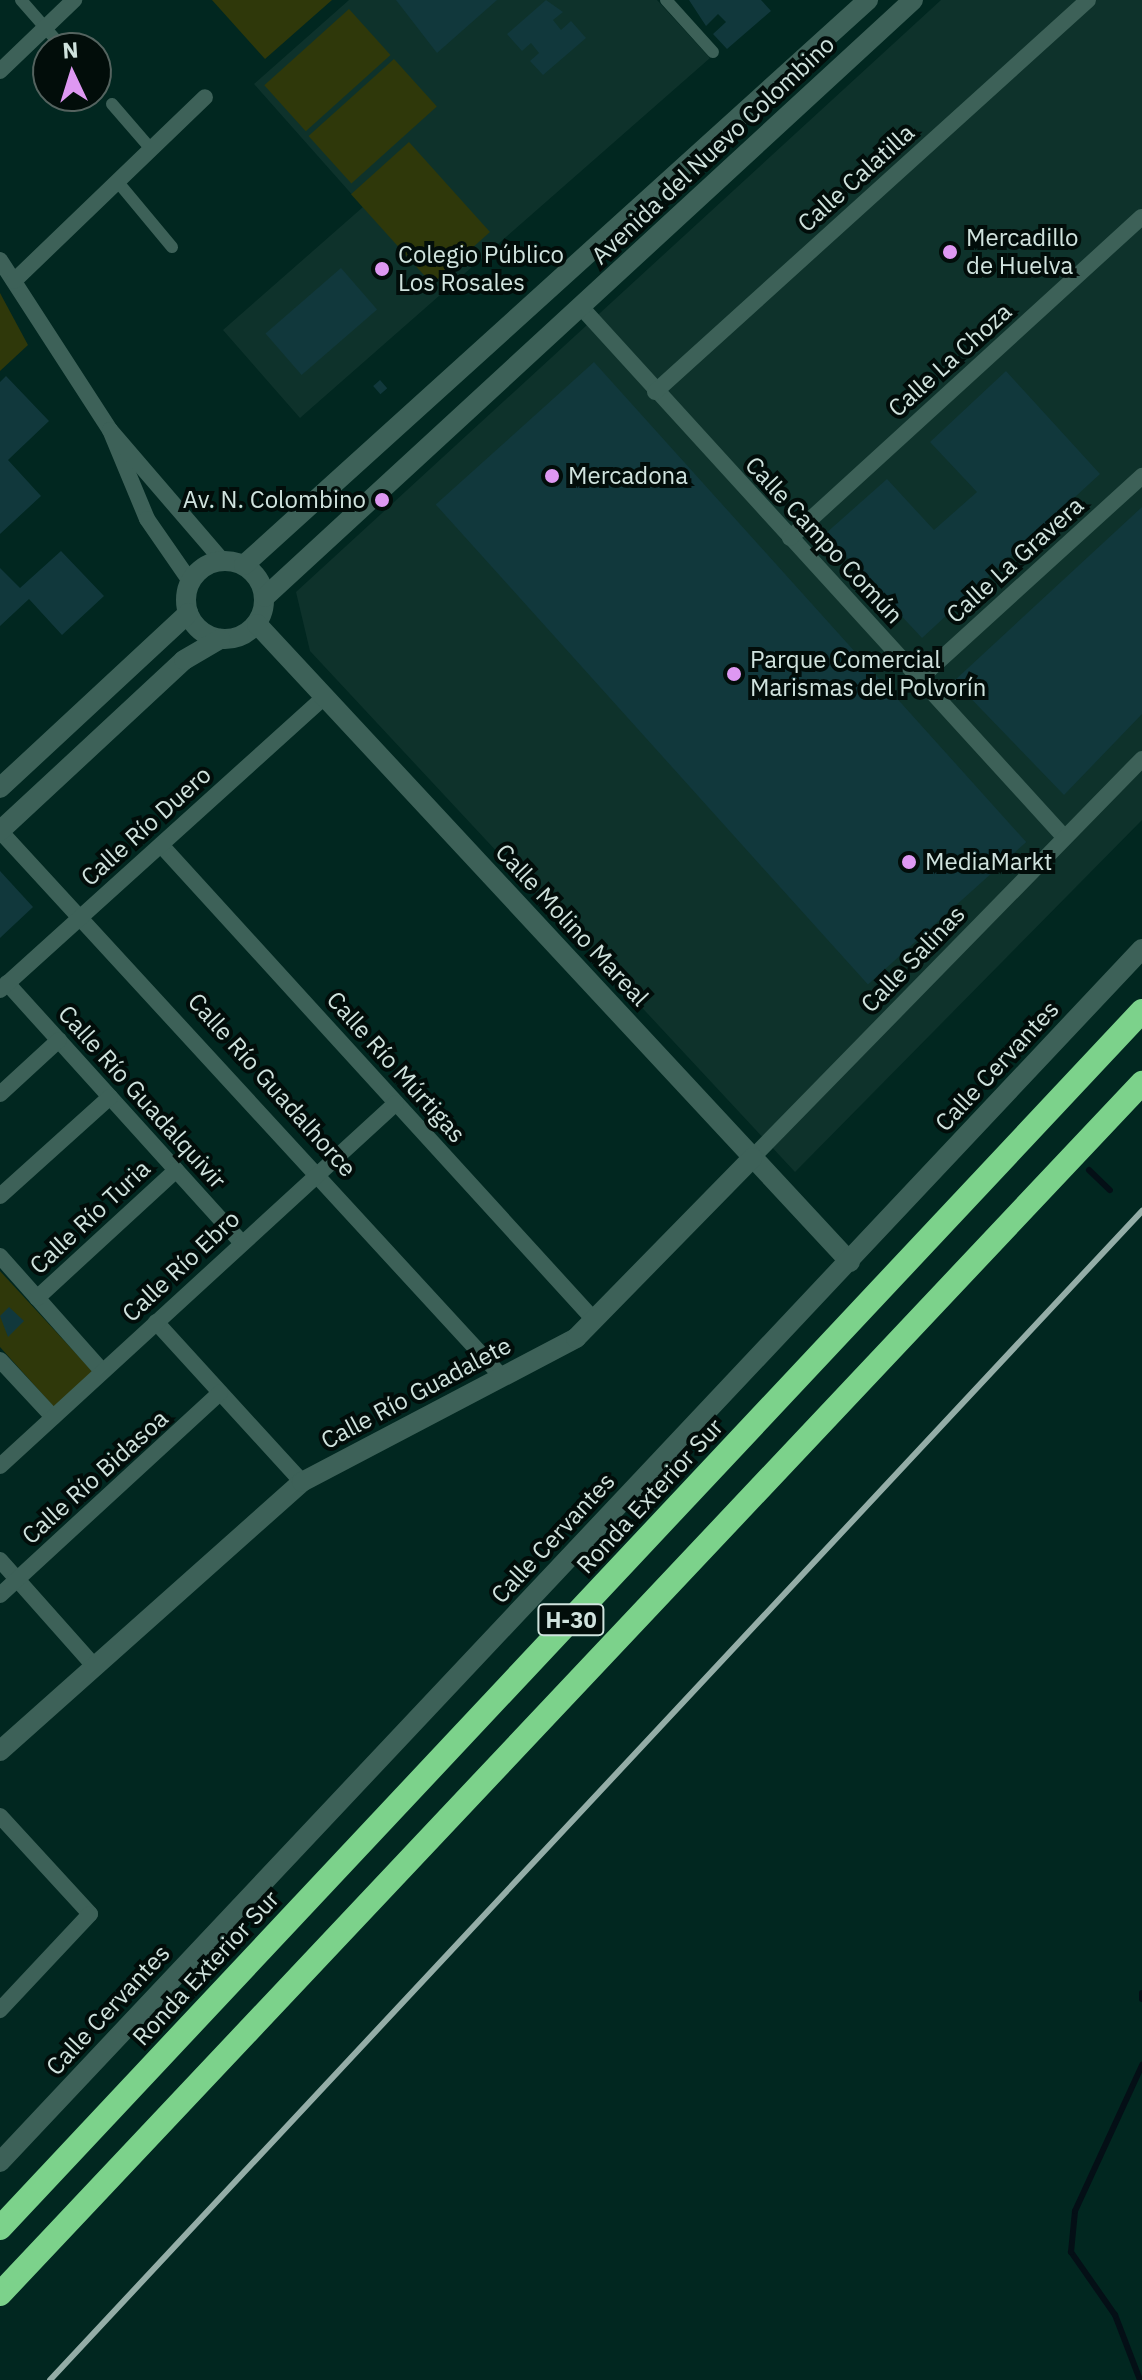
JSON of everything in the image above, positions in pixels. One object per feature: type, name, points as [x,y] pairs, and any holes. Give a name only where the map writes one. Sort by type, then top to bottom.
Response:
[{"type":"highway","name":"Ronda Exterior Sur","points":[[0,2228],[1142,1011]]},
{"type":"highway","name":"H-30","points":[[0,2294],[1142,1083]]},
{"type":"street","points":[[21,0],[45,30]]},
{"type":"street","points":[[0,71],[74,0]]},
{"type":"street","points":[[666,0],[713,52]]},
{"type":"street","name":"Avenida del Nuevo Colombino","points":[[244,565],[868,0]]},
{"type":"street","name":"Avenida del Nuevo Colombino","points":[[265,597],[913,0]]},
{"type":"street","name":"Calle Calatilla","points":[[655,392],[1088,0]]},
{"type":"street","points":[[14,281],[205,97]]},
{"type":"street","points":[[112,104],[151,149]]},
{"type":"street","points":[[117,181],[172,247]]},
{"type":"street","name":"Calle La Choza","points":[[790,538],[1142,217]]},
{"type":"street","points":[[0,260],[110,430],[222,560],[244,565],[265,597],[257,624],[220,639],[184,660],[0,831]]},
{"type":"street","name":"Calle Campo Común","points":[[581,307],[655,392],[1065,838]]},
{"type":"street","points":[[110,430],[147,519],[190,581],[188,613],[200,631],[220,639]]},
{"type":"street","name":"Calle La Gravera","points":[[919,679],[1142,476]]},
{"type":"street","points":[[190,581],[222,560]]},
{"type":"street","points":[[0,788],[188,613]]},
{"type":"street","name":"Calle Molino Mareal","points":[[257,624],[850,1262]]},
{"type":"street","name":"Calle Río Duero","points":[[4,986],[325,696]]},
{"type":"street","name":"Calle Salinas","points":[[752,1158],[1142,759]]},
{"type":"street","name":"Calle Río Guadalhorce","points":[[0,831],[319,1171],[502,1377]]},
{"type":"street","name":"Calle Río Múrtigas","points":[[161,845],[595,1321]]},
{"type":"street","name":"Calle Cervantes","points":[[0,2162],[1142,949]]},
{"type":"street","name":"Calle Río Guadalquivir","points":[[4,986],[59,1040],[242,1243]]},
{"type":"street","points":[[0,1094],[59,1040]]},
{"type":"street","points":[[0,1196],[110,1097]]},
{"type":"street","name":"Calle Río Ebro","points":[[0,1466],[396,1103]]},
{"type":"street","name":"Calle Río Guadalete","points":[[0,1751],[77,1686],[302,1482],[502,1377],[595,1321],[752,1158]]},
{"type":"street","name":"Calle Río Turia","points":[[37,1298],[176,1170]]},
{"type":"street","points":[[0,1256],[102,1371]]},
{"type":"street","points":[[156,1322],[302,1482]]},
{"type":"street","points":[[0,1360],[53,1417]]},
{"type":"street","name":"Calle Río Bidasoa","points":[[0,1595],[220,1393]]},
{"type":"street","points":[[0,1560],[96,1668]]},
{"type":"street","points":[[0,1816],[90,1914],[0,2010]]},
{"type":"shaded area","name":"Colegio Público Los Rosales","points":[[349,0],[657,0],[710,58],[300,418],[223,330],[363,207],[254,84]]},
{"type":"shaded area","points":[[941,0],[1142,0],[1142,820],[795,1172],[310,651],[296,592]]},
{"type":"green space","points":[[212,0],[332,0],[265,59]]},
{"type":"green space","points":[[349,9],[390,55],[306,131],[264,85]]},
{"type":"green space","points":[[394,59],[437,107],[351,184],[309,136]]},
{"type":"green space","points":[[409,142],[490,232],[432,284],[351,194]]},
{"type":"green space","points":[[0,293],[28,345],[0,371]]},
{"type":"green space","points":[[0,1271],[94,1373],[54,1407],[0,1347]]},
{"type":"building","points":[[396,0],[497,0],[437,53]]},
{"type":"building","points":[[546,0],[563,12],[553,20],[561,30],[571,21],[586,38],[543,75],[530,61],[539,53],[531,43],[522,51],[507,34]]},
{"type":"building","points":[[689,0],[761,0],[771,11],[727,49],[713,34],[726,22],[718,14],[706,26]]},
{"type":"building","points":[[341,268],[377,310],[302,375],[266,334]]},
{"type":"building","name":"Parque Comercial Marismas del Polvorín","points":[[594,362],[1026,842],[868,985],[436,505]]},
{"type":"building","points":[[1006,371],[1100,474],[922,638],[825,534],[887,479],[934,530],[977,492],[930,442]]},
{"type":"building","points":[[6,376],[49,421],[8,460],[41,496],[0,534],[0,382]]},
{"type":"building","points":[[380,380],[387,388],[380,394],[373,386]]},
{"type":"building","points":[[1142,507],[1142,714],[1064,795],[954,681]]},
{"type":"building","points":[[61,551],[104,596],[62,635],[29,599],[0,626],[0,568],[20,588]]},
{"type":"building","points":[[0,871],[33,907],[0,938]]},
{"type":"building","points":[[9,1307],[24,1321],[8,1337],[0,1316]]},
{"type":"waterway","points":[[1089,1170],[1110,1190]]},
{"type":"waterway","points":[[1142,1993],[1142,1999]]},
{"type":"waterway","points":[[1140,2380],[1115,2315],[1071,2252],[1075,2211],[1142,2065]]},
{"type":"railway","points":[[50,2380],[1142,1211]]},
{"type":"place","name":"Mercadillo de Huelva","points":[[950,252]]},
{"type":"place","name":"Colegio Público Los Rosales","points":[[382,269]]},
{"type":"place","name":"Mercadona","points":[[552,476]]},
{"type":"place","name":"Av. N. Colombino","points":[[382,500]]},
{"type":"place","name":"Parque Comercial Marismas del Polvorín","points":[[734,674]]},
{"type":"place","name":"MediaMarkt","points":[[909,862]]}]
